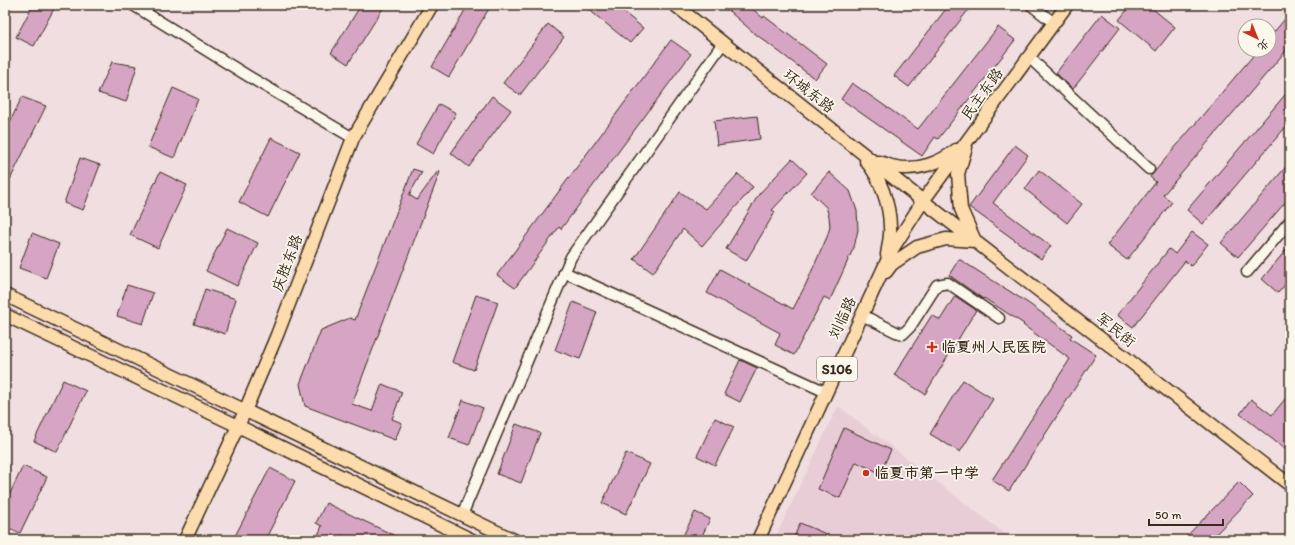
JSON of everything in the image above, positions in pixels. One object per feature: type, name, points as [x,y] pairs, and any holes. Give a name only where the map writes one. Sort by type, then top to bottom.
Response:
[{"type":"main road","name":"庆胜东路","points":[[185,540],[238,426],[277,335],[354,138],[432,5]]},
{"type":"main road","name":"环城东路","points":[[675,5],[923,201]]},
{"type":"main road","name":"民主东路","points":[[923,201],[1068,5]]},
{"type":"main road","points":[[850,144],[871,160],[896,167],[923,167],[948,157],[968,140]]},
{"type":"main road","points":[[874,287],[892,264],[917,247],[946,239],[975,241],[961,209],[958,174],[968,140]]},
{"type":"main road","points":[[850,144],[872,167],[885,196],[890,227],[887,258],[874,287]]},
{"type":"main road","name":"军民街","points":[[923,201],[1290,485]]},
{"type":"main road","name":"刘临路","points":[[758,540],[874,287],[893,248],[923,201]]},
{"type":"main road","points":[[5,296],[514,540]]},
{"type":"main road","points":[[5,315],[472,540]]},
{"type":"street","points":[[133,5],[248,76],[354,138]]},
{"type":"street","points":[[1031,5],[1054,23]]},
{"type":"street","points":[[462,515],[571,257],[723,43]]},
{"type":"street","points":[[1032,60],[1148,169]]},
{"type":"street","points":[[1247,272],[1290,221]]},
{"type":"street","points":[[564,272],[826,392]]},
{"type":"street","points":[[862,315],[903,334],[910,327],[937,285],[948,283],[999,318]]},
{"type":"shaded area","name":"临夏市第一中学","points":[[838,406],[1013,540],[774,540]]},
{"type":"building","points":[[33,5],[56,5],[34,46],[16,37]]},
{"type":"building","points":[[361,5],[385,5],[348,64],[331,53]]},
{"type":"building","points":[[468,5],[491,5],[449,77],[432,67]]},
{"type":"building","points":[[583,5],[615,5],[643,28],[630,43]]},
{"type":"building","points":[[722,5],[748,5],[763,18],[764,16],[827,64],[815,79],[753,32]]},
{"type":"building","points":[[949,5],[972,5],[909,87],[894,76]]},
{"type":"building","points":[[1131,5],[1148,5],[1175,27],[1156,51],[1119,20]]},
{"type":"building","points":[[1290,13],[1290,46],[1163,195],[1172,202],[1127,260],[1107,245],[1156,182],[1150,177],[1251,58],[1277,58],[1277,28]]},
{"type":"building","points":[[1102,14],[1120,28],[1073,89],[1056,73]]},
{"type":"building","points":[[548,24],[564,37],[520,95],[503,83]]},
{"type":"building","points":[[998,27],[1015,40],[938,139],[935,137],[922,156],[841,99],[852,83],[918,129]]},
{"type":"building","points":[[671,40],[691,54],[561,229],[559,227],[515,288],[497,275]]},
{"type":"building","points":[[112,62],[137,66],[126,102],[98,93]]},
{"type":"building","points":[[173,88],[198,99],[174,158],[148,147]]},
{"type":"building","points":[[1290,89],[1290,122],[1203,224],[1187,210]]},
{"type":"building","points":[[492,96],[511,110],[469,167],[451,153]]},
{"type":"building","points":[[22,97],[46,106],[5,190],[5,132]]},
{"type":"building","points":[[439,104],[456,113],[433,154],[416,144]]},
{"type":"building","points":[[757,116],[760,139],[717,145],[714,121]]},
{"type":"building","points":[[271,138],[300,152],[268,217],[239,202]]},
{"type":"building","points":[[1015,145],[1028,155],[993,203],[1051,246],[1041,259],[969,207]]},
{"type":"building","points":[[80,158],[100,165],[83,210],[64,203]]},
{"type":"building","points":[[792,159],[807,173],[772,210],[775,212],[746,261],[726,249],[759,194]]},
{"type":"building","points":[[1290,162],[1290,197],[1238,257],[1221,243]]},
{"type":"building","points":[[413,169],[422,172],[409,195],[417,200],[438,171],[440,172],[352,404],[372,411],[382,384],[402,392],[392,419],[402,423],[395,440],[305,406],[300,384],[321,330],[350,318],[355,320]]},
{"type":"building","points":[[1039,170],[1082,204],[1067,223],[1025,189]]},
{"type":"building","points":[[160,172],[187,185],[158,248],[130,235]]},
{"type":"building","points":[[829,172],[850,191],[857,211],[858,230],[854,247],[830,300],[824,297],[794,355],[775,345],[780,333],[707,293],[720,269],[793,309],[805,286],[830,227],[826,207],[811,193]]},
{"type":"building","points":[[738,174],[753,187],[702,246],[683,229],[653,273],[634,259],[680,192],[706,209]]},
{"type":"building","points":[[227,228],[258,243],[237,286],[206,271]]},
{"type":"building","points":[[1192,232],[1208,244],[1191,266],[1185,261],[1133,327],[1117,315],[1169,249],[1175,254]]},
{"type":"building","points":[[32,233],[59,244],[46,278],[19,268]]},
{"type":"building","points":[[1290,245],[1290,279],[1278,293],[1262,279]]},
{"type":"building","points":[[959,259],[1028,303],[1072,335],[1070,338],[1096,355],[1009,491],[992,480],[1070,359],[1023,325],[1024,324],[984,298],[983,299],[949,275]]},
{"type":"building","points":[[127,285],[153,293],[143,324],[117,316]]},
{"type":"building","points":[[205,289],[236,299],[225,334],[194,324]]},
{"type":"building","points":[[476,295],[498,302],[474,370],[452,362]]},
{"type":"building","name":"临夏州人民医院","points":[[955,296],[976,310],[925,394],[894,375],[932,315],[940,320]]},
{"type":"building","points":[[573,302],[597,312],[580,359],[555,350]]},
{"type":"building","points":[[740,360],[757,368],[740,402],[724,394]]},
{"type":"building","points":[[63,380],[86,391],[57,452],[34,441]]},
{"type":"building","points":[[963,380],[993,399],[960,452],[930,434]]},
{"type":"building","points":[[1290,393],[1290,453],[1240,414],[1251,399],[1272,415]]},
{"type":"building","points":[[463,400],[483,408],[469,445],[449,438]]},
{"type":"building","points":[[715,418],[734,427],[715,465],[697,456]]},
{"type":"building","points":[[516,424],[540,433],[521,483],[497,474]]},
{"type":"building","points":[[844,428],[891,450],[880,473],[856,462],[840,498],[818,489]]},
{"type":"building","points":[[626,453],[650,464],[626,514],[602,503]]},
{"type":"building","points":[[23,466],[47,477],[20,533],[5,526],[5,504]]},
{"type":"building","points":[[270,468],[295,481],[265,540],[233,540]]},
{"type":"building","points":[[1239,482],[1253,496],[1210,540],[1183,540]]},
{"type":"building","points":[[326,503],[404,540],[352,540],[341,535],[338,540],[316,540],[322,526],[316,523]]},
{"type":"building","points":[[695,512],[710,519],[700,540],[681,540]]},
{"type":"building","points":[[800,523],[826,534],[823,540],[793,540]]},
{"type":"place","name":"临夏州人民医院","points":[[932,347]]},
{"type":"place","name":"临夏市第一中学","points":[[866,473]]}]
